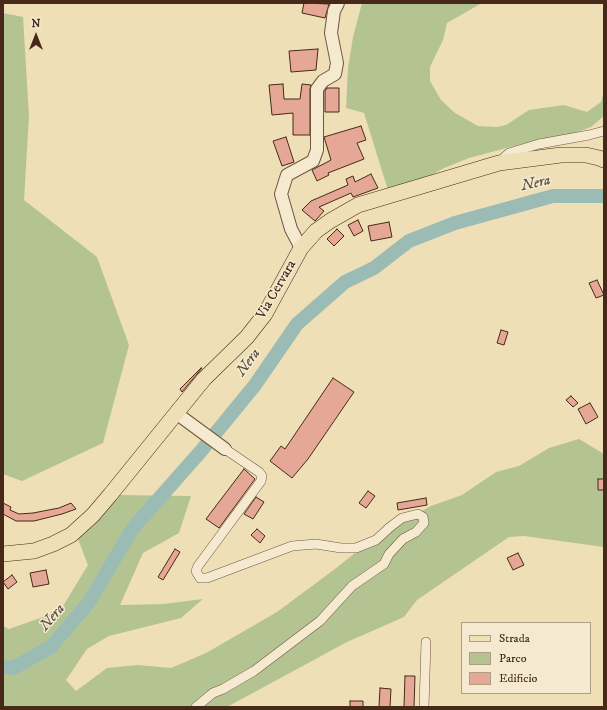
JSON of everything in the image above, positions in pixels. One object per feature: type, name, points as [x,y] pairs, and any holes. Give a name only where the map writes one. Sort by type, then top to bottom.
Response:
[{"type":"main road","name":"Via Cervara","points":[[3,554],[34,551],[53,544],[72,535],[93,514],[204,379],[246,337],[265,314],[301,248],[316,231],[330,221],[358,205],[498,163],[561,155],[586,155],[602,158]]},
{"type":"street","points":[[301,248],[291,229],[281,194],[287,175],[313,162],[317,150],[317,89],[323,81],[335,74],[337,63],[331,34],[334,11],[338,3]]},
{"type":"street","points":[[498,163],[508,153],[539,144],[589,135],[604,130]]},
{"type":"street","points":[[176,413],[259,472],[262,479],[196,568],[196,574],[200,578],[207,578],[292,546],[316,544],[341,548],[356,548],[376,540],[402,518],[418,514],[423,518],[424,524],[416,532],[403,539],[389,554],[384,564],[352,586],[320,621],[254,671],[223,690],[213,693],[196,707]]},
{"type":"street","points":[[424,707],[426,642]]},
{"type":"green space","points":[[362,3],[482,3],[447,23],[443,40],[430,67],[430,81],[441,100],[455,113],[478,126],[497,127],[506,125],[529,110],[564,105],[587,112],[601,102],[604,91],[604,116],[591,127],[569,135],[533,141],[469,158],[442,169],[418,183],[388,190],[364,113],[346,108],[348,68],[353,37]]},
{"type":"green space","points":[[3,13],[23,17],[29,116],[24,200],[97,257],[129,345],[103,443],[22,481],[3,474]]},
{"type":"green space","points":[[579,439],[604,454],[604,547],[524,536],[509,537],[417,600],[404,617],[347,642],[227,707],[3,707],[3,626],[9,629],[60,611],[88,565],[78,539],[118,495],[191,496],[179,533],[143,553],[120,605],[164,604],[203,599],[181,618],[109,636],[87,649],[66,680],[76,691],[107,668],[138,665],[171,668],[206,653],[277,612],[375,537],[431,506],[462,495],[496,472],[519,466],[549,448]]},
{"type":"building","points":[[304,3],[329,4],[325,18],[302,13]]},
{"type":"building","points":[[318,49],[316,70],[291,72],[289,51]]},
{"type":"building","points":[[283,84],[284,99],[300,99],[302,84],[311,85],[310,135],[293,135],[293,113],[272,115],[269,85]]},
{"type":"building","points":[[327,88],[339,88],[339,112],[325,112],[325,91]]},
{"type":"building","points":[[361,126],[366,140],[357,143],[364,159],[328,173],[329,175],[317,181],[312,170],[331,160],[324,137]]},
{"type":"building","points":[[286,137],[294,162],[282,166],[273,141]]},
{"type":"building","points":[[371,174],[378,188],[353,197],[351,193],[319,207],[324,211],[315,221],[302,210],[311,201],[348,185],[346,179],[353,176],[355,182]]},
{"type":"building","points":[[358,220],[363,231],[354,236],[348,225]]},
{"type":"building","points":[[389,222],[392,237],[371,241],[368,226]]},
{"type":"building","points":[[337,229],[344,236],[334,246],[327,239]]},
{"type":"building","points":[[597,280],[604,295],[596,298],[589,283]]},
{"type":"building","points":[[501,330],[508,332],[504,345],[497,343]]},
{"type":"building","points":[[202,368],[182,392],[180,389]]},
{"type":"building","points":[[333,378],[354,392],[308,459],[292,478],[270,461],[281,446],[285,449]]},
{"type":"building","points":[[571,396],[578,403],[573,407],[566,400]]},
{"type":"building","points":[[590,403],[598,417],[586,424],[578,409]]},
{"type":"building","points":[[244,469],[255,479],[219,528],[206,519]]},
{"type":"building","points":[[598,479],[604,479],[604,490],[598,490]]},
{"type":"building","points":[[368,491],[375,496],[366,508],[359,503]]},
{"type":"building","points":[[256,497],[264,502],[253,519],[244,514]]},
{"type":"building","points":[[426,498],[427,505],[398,510],[397,503]]},
{"type":"building","points":[[3,503],[11,507],[10,510],[19,514],[59,508],[71,503],[76,509],[34,521],[16,521],[3,514]]},
{"type":"building","points":[[257,529],[265,536],[260,543],[251,535]]},
{"type":"building","points":[[175,549],[180,552],[163,580],[158,577]]},
{"type":"building","points":[[518,553],[524,565],[513,570],[507,558]]},
{"type":"building","points":[[46,570],[49,584],[33,587],[30,573]]},
{"type":"building","points":[[12,575],[17,582],[8,589],[3,582]]},
{"type":"building","points":[[405,676],[415,676],[414,707],[404,707]]},
{"type":"building","points":[[380,688],[391,689],[390,707],[379,707]]},
{"type":"building","points":[[350,701],[363,701],[363,707],[350,707]]},
{"type":"waterway","name":"Nera","points":[[3,666],[13,668],[51,647],[89,602],[133,528],[201,451],[255,385],[297,324],[345,282],[374,268],[409,241],[455,223],[553,196],[604,196]]}]
